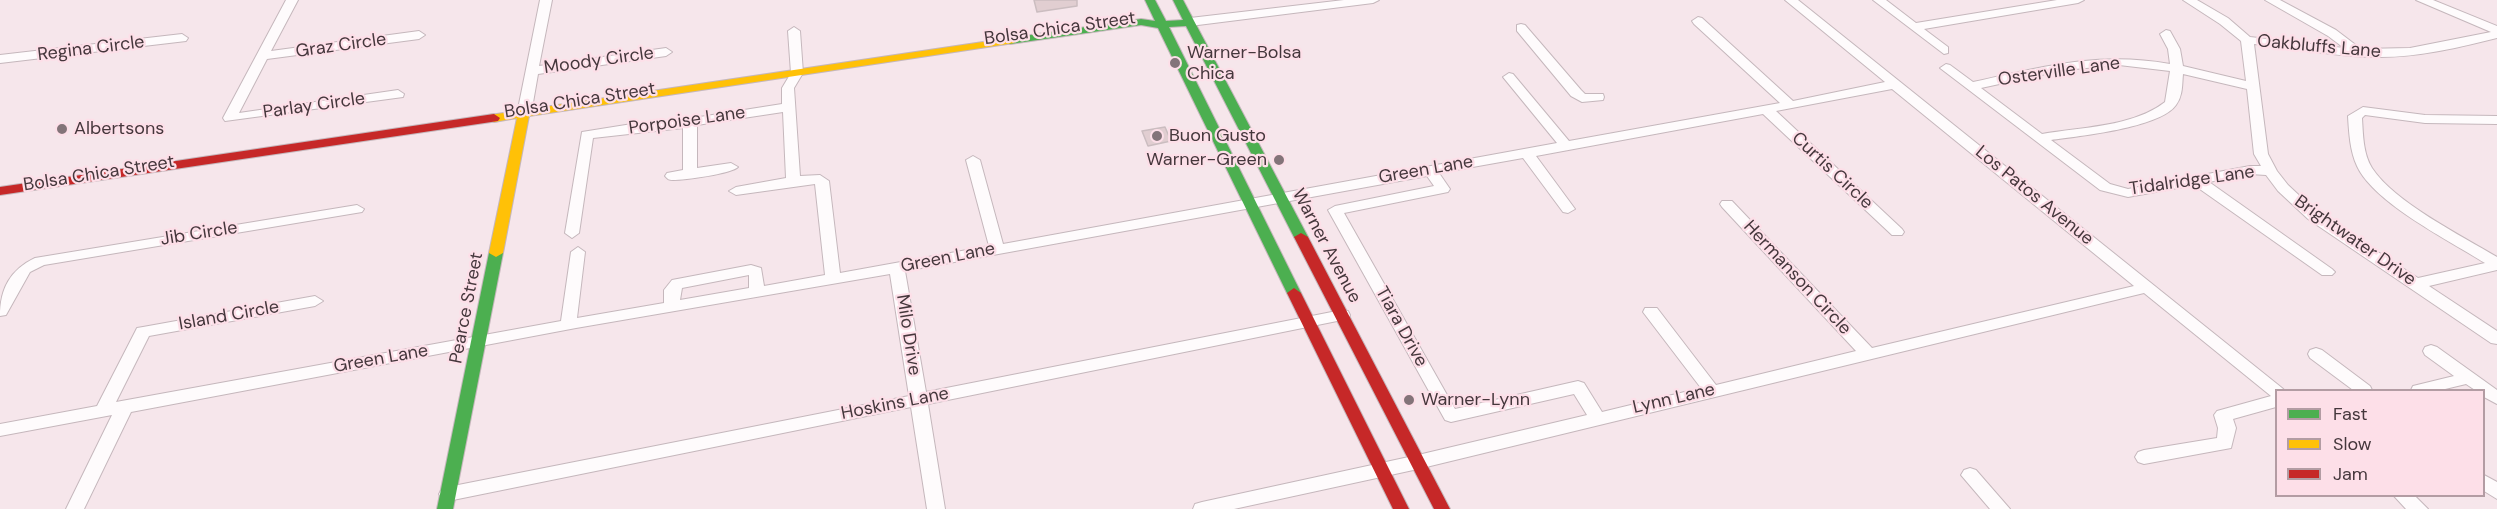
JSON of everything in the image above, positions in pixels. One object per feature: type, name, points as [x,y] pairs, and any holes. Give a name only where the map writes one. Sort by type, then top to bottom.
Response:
[{"type":"main road","points":[[1150,0],[1401,509]]},
{"type":"main road","name":"Warner Avenue","points":[[1178,0],[1442,509]]},
{"type":"main road","name":"Bolsa Chica Street","points":[[0,191],[798,73],[1148,34],[1162,25],[1190,22]]},
{"type":"main road","name":"Bolsa Chica Street","points":[[615,114],[788,88],[942,58]]},
{"type":"main road","name":"Pearce Street","points":[[447,501],[525,114]]},
{"type":"street","points":[[263,56],[292,0],[297,0]]},
{"type":"street","points":[[525,114],[531,70],[546,0]]},
{"type":"street","name":"Bolsa Chica Street","points":[[1190,22],[1372,0]]},
{"type":"street","name":"Los Patos Avenue","points":[[1791,0],[2145,288],[2275,390]]},
{"type":"street","points":[[1879,0],[1944,50]]},
{"type":"street","points":[[1914,27],[2079,0]]},
{"type":"street","points":[[2190,0],[2224,21],[2247,40]]},
{"type":"street","points":[[2271,0],[2332,33],[2358,53]]},
{"type":"street","points":[[2422,0],[2451,10],[2497,32]]},
{"type":"street","points":[[1698,21],[1790,105]]},
{"type":"street","points":[[1521,28],[1576,93],[1582,98],[1598,97]]},
{"type":"street","points":[[794,31],[798,73],[788,88],[794,179],[796,181]]},
{"type":"street","name":"Oakbluffs Lane","points":[[2247,40],[2358,53],[2408,53],[2435,50],[2497,32]]},
{"type":"street","points":[[1946,68],[2041,138],[2142,119],[2159,114],[2169,106],[2175,96],[2177,70],[2174,44],[2166,34]]},
{"type":"street","name":"Graz Circle","points":[[263,56],[419,35]]},
{"type":"street","name":"Regina Circle","points":[[0,59],[182,38]]},
{"type":"street","name":"Brightwater Drive","points":[[2247,40],[2261,154],[2268,171],[2286,193],[2497,339]]},
{"type":"street","name":"Moody Circle","points":[[531,70],[666,52]]},
{"type":"street","name":"Parlay Circle","points":[[263,56],[230,118],[398,94]]},
{"type":"street","name":"Osterville Lane","points":[[1971,86],[2108,62],[2141,63],[2254,87]]},
{"type":"street","points":[[1509,77],[1565,145]]},
{"type":"street","name":"Green Lane","points":[[0,430],[479,341],[897,268],[1249,202],[1767,110],[1896,84]]},
{"type":"street","name":"Porpoise Lane","points":[[572,233],[585,136],[789,107]]},
{"type":"street","name":"Curtis Circle","points":[[1767,110],[1897,232]]},
{"type":"street","points":[[2497,132],[2491,120],[2425,119],[2363,111],[2355,116],[2361,158],[2373,179],[2405,205],[2497,264]]},
{"type":"street","points":[[690,122],[690,174]]},
{"type":"street","name":"Tidalridge Lane","points":[[2041,138],[2105,187],[2128,193],[2250,170],[2268,171]]},
{"type":"street","points":[[1526,152],[1568,209]]},
{"type":"street","points":[[973,160],[997,249]]},
{"type":"street","points":[[672,176],[731,167]]},
{"type":"street","name":"Tiara Drive","points":[[1430,170],[1443,189],[1335,210],[1451,416],[1578,387],[1597,417]]},
{"type":"street","points":[[736,191],[815,178],[822,181],[833,278]]},
{"type":"street","points":[[2197,180],[2327,272]]},
{"type":"street","name":"Hermanson Circle","points":[[1727,204],[1867,353]]},
{"type":"street","name":"Jib Circle","points":[[0,311],[24,269],[40,261],[357,209]]},
{"type":"street","points":[[568,325],[578,252]]},
{"type":"street","points":[[2416,284],[2497,264]]},
{"type":"street","name":"Milo Drive","points":[[897,268],[936,509]]},
{"type":"street","points":[[672,307],[672,290],[676,284],[751,270],[756,271],[757,291]]},
{"type":"street","name":"Lynn Lane","points":[[1202,509],[1382,471],[1597,417],[2145,288]]},
{"type":"street","name":"Island Circle","points":[[104,409],[142,332],[315,301]]},
{"type":"street","points":[[1651,312],[1711,390]]},
{"type":"street","name":"Hoskins Lane","points":[[447,501],[919,399],[1342,315]]},
{"type":"street","points":[[2431,351],[2484,389]]},
{"type":"street","points":[[2316,354],[2363,389]]},
{"type":"street","points":[[2423,389],[2469,378]]},
{"type":"street","points":[[2144,457],[2225,443],[2227,428],[2223,415],[2275,402]]},
{"type":"street","points":[[75,509],[126,405]]},
{"type":"street","points":[[1970,475],[2001,509]]},
{"type":"street","points":[[2485,483],[2497,492]]},
{"type":"street","points":[[2405,497],[2419,509]]},
{"type":"building","points":[[1034,0],[1077,0],[1077,6],[1037,12]]},
{"type":"building","name":"Buon Gusto","points":[[1165,127],[1171,141],[1148,146],[1142,131]]},
{"type":"traffic: fast","points":[[1150,0],[1294,293]]},
{"type":"traffic: fast","points":[[1178,0],[1301,237]]},
{"type":"traffic: fast","points":[[1010,41],[1141,22],[1162,25],[1190,22]]},
{"type":"traffic: fast","points":[[445,509],[496,253]]},
{"type":"traffic: slow","points":[[494,118],[1010,41]]},
{"type":"traffic: slow","points":[[496,253],[524,114]]},
{"type":"traffic: jam","points":[[0,191],[494,118]]},
{"type":"traffic: jam","points":[[1301,237],[1442,509]]},
{"type":"traffic: jam","points":[[1294,293],[1401,509]]},
{"type":"place","name":"Warner-Bolsa Chica","points":[[1175,63]]},
{"type":"place","name":"Albertsons","points":[[62,129]]},
{"type":"place","name":"Buon Gusto","points":[[1157,136]]},
{"type":"place","name":"Warner-Green","points":[[1279,160]]},
{"type":"place","name":"Warner-Lynn","points":[[1409,400]]}]
